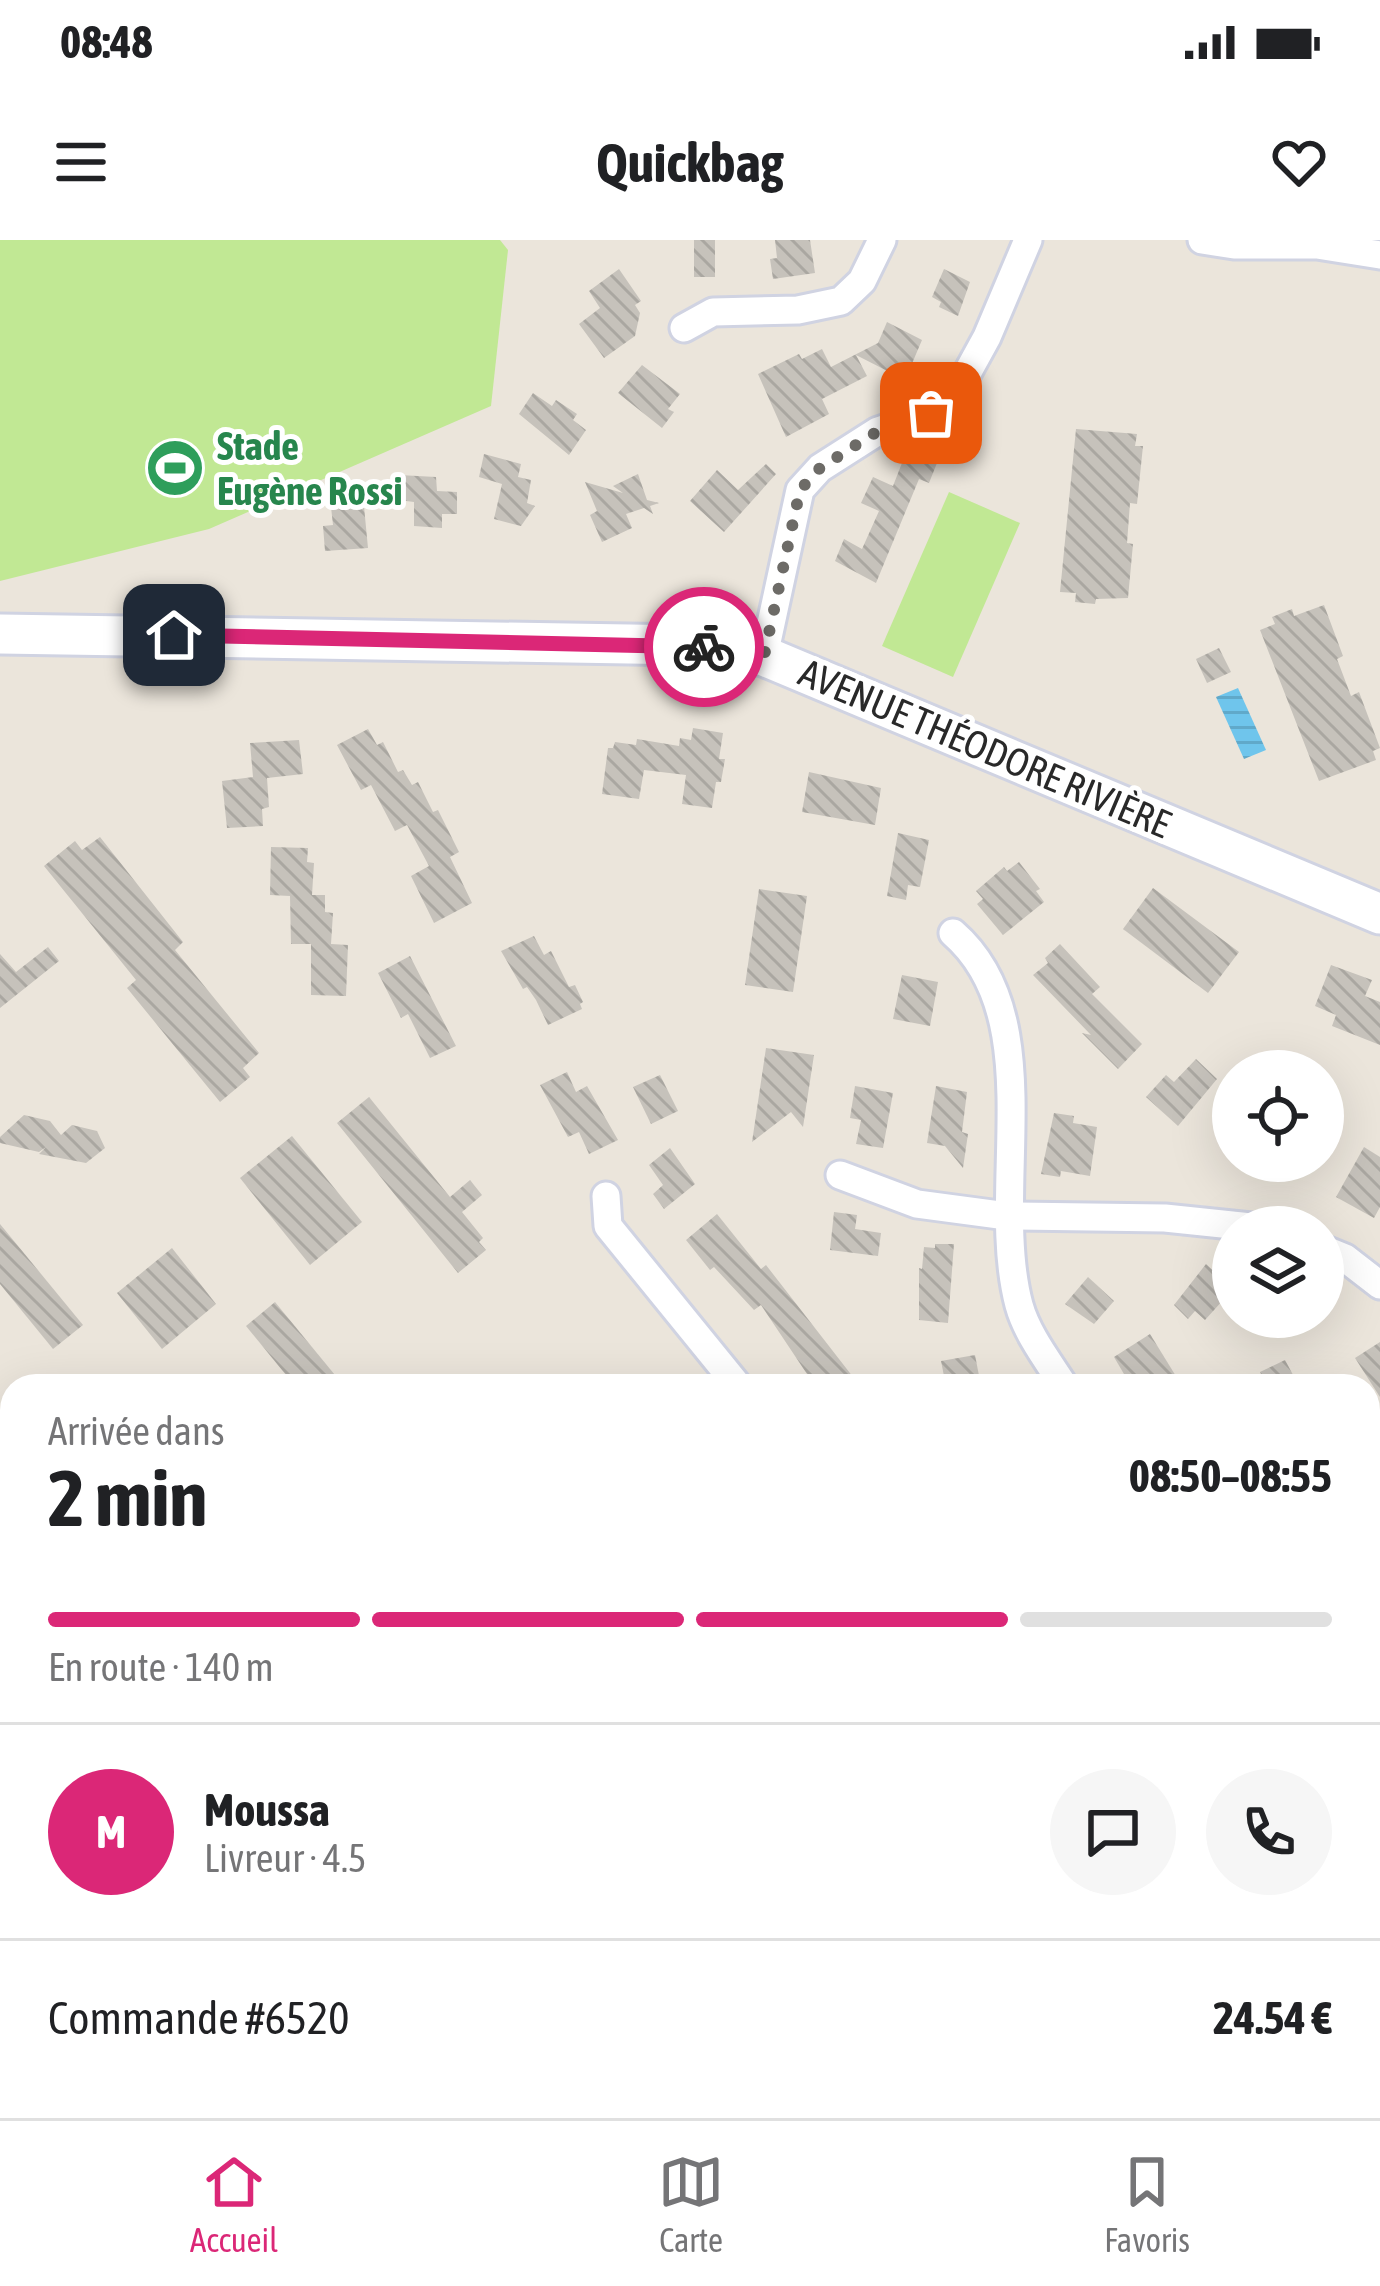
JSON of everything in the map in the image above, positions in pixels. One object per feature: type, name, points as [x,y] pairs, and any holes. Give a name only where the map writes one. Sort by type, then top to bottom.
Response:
[{"type":"main road","name":"AVENUE THÉODORE RIVIÈRE","points":[[0,634],[690,645],[764,656],[1380,914]]},
{"type":"street","points":[[684,328],[713,312],[798,310],[842,301],[862,280],[882,240]]},
{"type":"street","points":[[764,656],[800,490],[820,468],[878,431],[931,413],[953,399],[987,337],[1028,240]]},
{"type":"street","points":[[1202,240],[1234,245],[1317,244],[1380,255]]},
{"type":"street","points":[[953,933],[975,952],[999,998],[1012,1112],[1007,1216],[1019,1307],[1056,1374]]},
{"type":"street","points":[[840,1175],[917,1204],[1007,1216],[1212,1223]]},
{"type":"street","points":[[605,1196],[608,1226],[728,1374]]},
{"type":"street","points":[[1344,1258],[1380,1285]]},
{"type":"green space","name":"Stade Eugène Rossi","points":[[0,240],[500,240],[508,250],[491,406],[209,529],[0,581]]},
{"type":"green space","points":[[949,492],[1020,523],[953,677],[882,646]]},
{"type":"water","points":[[1238,688],[1266,750],[1244,759],[1216,697]]},
{"type":"building","points":[[694,240],[715,240],[715,277],[694,277]]},
{"type":"building","points":[[775,240],[810,240],[815,273],[773,279],[770,259],[777,258]]},
{"type":"building","points":[[619,269],[641,301],[635,305],[640,313],[635,336],[604,358],[579,324],[600,308],[589,291]]},
{"type":"building","points":[[944,269],[970,282],[958,316],[939,307],[941,302],[932,297]]},
{"type":"building","points":[[887,322],[922,340],[905,380],[856,355],[867,376],[822,399],[829,414],[786,437],[758,374],[799,354],[802,359],[822,349],[831,367],[878,343]]},
{"type":"building","points":[[642,365],[680,394],[662,428],[618,393]]},
{"type":"building","points":[[533,393],[577,414],[573,420],[586,430],[569,455],[519,414]]},
{"type":"building","points":[[1076,429],[1137,434],[1135,446],[1143,446],[1137,504],[1130,503],[1127,543],[1133,544],[1128,598],[1096,599],[1095,604],[1075,602],[1076,593],[1060,592]]},
{"type":"building","points":[[907,450],[937,463],[929,483],[919,479],[876,583],[835,561],[844,539],[862,549],[879,511],[861,503],[873,477],[893,486]]},
{"type":"building","points":[[484,454],[521,464],[518,477],[531,480],[527,503],[535,506],[521,526],[494,519],[502,484],[479,477]]},
{"type":"building","points":[[766,464],[776,474],[724,532],[690,501],[717,470],[738,490]]},
{"type":"building","points":[[638,474],[647,500],[659,503],[650,506],[653,514],[644,508],[626,514],[632,528],[602,542],[590,515],[597,511],[585,482],[623,493],[613,486]]},
{"type":"building","points":[[399,475],[436,477],[437,491],[457,492],[457,514],[442,514],[442,528],[414,526],[414,502],[399,500]]},
{"type":"building","points":[[363,496],[368,548],[325,551],[323,526],[333,525],[330,498]]},
{"type":"building","points":[[1324,605],[1343,656],[1337,659],[1351,696],[1359,692],[1380,748],[1373,751],[1376,760],[1319,781],[1260,630],[1275,624],[1272,617],[1292,609],[1294,616]]},
{"type":"building","points":[[1219,648],[1231,672],[1207,683],[1196,659]]},
{"type":"building","points":[[693,728],[723,733],[719,759],[725,759],[712,808],[682,804],[686,775],[644,770],[639,799],[602,794],[608,748],[615,742],[636,745],[637,739],[679,746],[680,738],[691,740]]},
{"type":"building","points":[[368,729],[377,745],[383,742],[398,772],[403,770],[412,785],[418,782],[459,852],[450,857],[472,903],[434,923],[411,876],[429,866],[407,825],[395,831],[371,785],[361,790],[337,745]]},
{"type":"building","points":[[299,740],[303,774],[267,778],[269,807],[262,809],[263,826],[227,828],[222,781],[253,777],[250,743]]},
{"type":"building","points":[[809,772],[881,788],[875,825],[802,812]]},
{"type":"building","points":[[898,833],[929,840],[920,887],[908,885],[906,900],[887,896]]},
{"type":"building","points":[[100,837],[183,942],[175,950],[259,1053],[243,1068],[250,1077],[220,1102],[127,988],[136,980],[44,866],[75,841],[82,850]]},
{"type":"building","points":[[271,847],[308,848],[307,862],[314,863],[312,895],[325,895],[325,912],[333,913],[331,944],[348,945],[346,996],[311,995],[311,944],[291,944],[290,896],[270,895]]},
{"type":"building","points":[[1019,862],[1044,902],[1003,935],[977,904],[983,899],[976,891],[1004,867],[1007,871]]},
{"type":"building","points":[[1153,888],[1239,952],[1208,993],[1123,929]]},
{"type":"building","points":[[759,889],[807,896],[793,992],[745,985]]},
{"type":"building","points":[[534,936],[544,955],[551,951],[569,987],[575,985],[583,1002],[582,1009],[548,1025],[501,951]]},
{"type":"building","points":[[1060,944],[1100,987],[1092,994],[1142,1044],[1118,1069],[1033,975]]},
{"type":"building","points":[[48,947],[59,961],[0,1008],[0,954],[16,972]]},
{"type":"building","points":[[410,956],[456,1046],[430,1058],[408,1014],[401,1018],[378,973]]},
{"type":"building","points":[[1331,965],[1372,980],[1365,996],[1380,1002],[1380,1045],[1332,1026],[1336,1015],[1315,1006]]},
{"type":"building","points":[[902,975],[938,982],[930,1026],[893,1019]]},
{"type":"building","points":[[766,1048],[814,1055],[803,1127],[791,1112],[752,1142]]},
{"type":"building","points":[[1196,1059],[1212,1074],[1212,1085],[1178,1126],[1146,1097],[1166,1075],[1174,1082]]},
{"type":"building","points":[[567,1072],[576,1092],[587,1086],[618,1140],[589,1154],[579,1132],[568,1137],[540,1085]]},
{"type":"building","points":[[660,1075],[678,1111],[651,1124],[633,1087]]},
{"type":"building","points":[[855,1086],[893,1093],[883,1148],[856,1144],[861,1120],[850,1118]]},
{"type":"building","points":[[936,1086],[967,1092],[963,1168],[945,1146],[927,1143]]},
{"type":"building","points":[[369,1097],[450,1197],[470,1180],[482,1195],[462,1212],[483,1238],[479,1242],[486,1250],[458,1273],[337,1123]]},
{"type":"building","points":[[1054,1113],[1074,1116],[1073,1123],[1097,1127],[1090,1176],[1061,1171],[1060,1177],[1041,1174]]},
{"type":"building","points":[[24,1115],[50,1121],[61,1135],[72,1125],[97,1131],[105,1148],[86,1163],[39,1154],[46,1147],[39,1152],[0,1143],[0,1137]]},
{"type":"building","points":[[292,1136],[362,1222],[310,1265],[240,1178]]},
{"type":"building","points":[[1364,1147],[1380,1157],[1380,1207],[1374,1218],[1336,1197]]},
{"type":"building","points":[[670,1148],[695,1184],[664,1209],[653,1194],[663,1185],[649,1165]]},
{"type":"building","points":[[834,1212],[857,1215],[855,1229],[881,1233],[878,1256],[830,1250]]},
{"type":"building","points":[[717,1214],[761,1269],[766,1265],[851,1374],[807,1374],[761,1305],[754,1310],[714,1267],[710,1270],[686,1240]]},
{"type":"building","points":[[0,1224],[83,1325],[53,1349],[0,1284]]},
{"type":"building","points":[[935,1244],[954,1244],[948,1323],[919,1320],[919,1268],[924,1247],[935,1248]]},
{"type":"building","points":[[172,1248],[216,1304],[162,1349],[117,1293]]},
{"type":"building","points":[[1206,1264],[1212,1270],[1212,1312],[1205,1320],[1195,1311],[1188,1319],[1174,1305]]},
{"type":"building","points":[[1088,1277],[1114,1301],[1094,1324],[1065,1304]]},
{"type":"building","points":[[275,1302],[334,1374],[285,1374],[246,1326]]},
{"type":"building","points":[[1150,1334],[1175,1374],[1124,1374],[1114,1357]]},
{"type":"building","points":[[1380,1342],[1380,1374],[1365,1374],[1355,1358]]},
{"type":"building","points":[[975,1355],[979,1374],[944,1374],[941,1361]]},
{"type":"building","points":[[1285,1360],[1293,1374],[1261,1374]]},
{"type":"way so far","points":[[704,647],[764,656],[800,490],[820,468],[878,431],[931,413]]},
{"type":"place","name":"Stade Eugène Rossi","points":[[175,468]]},
{"type":"route","points":[[174,635],[704,647]]}]
